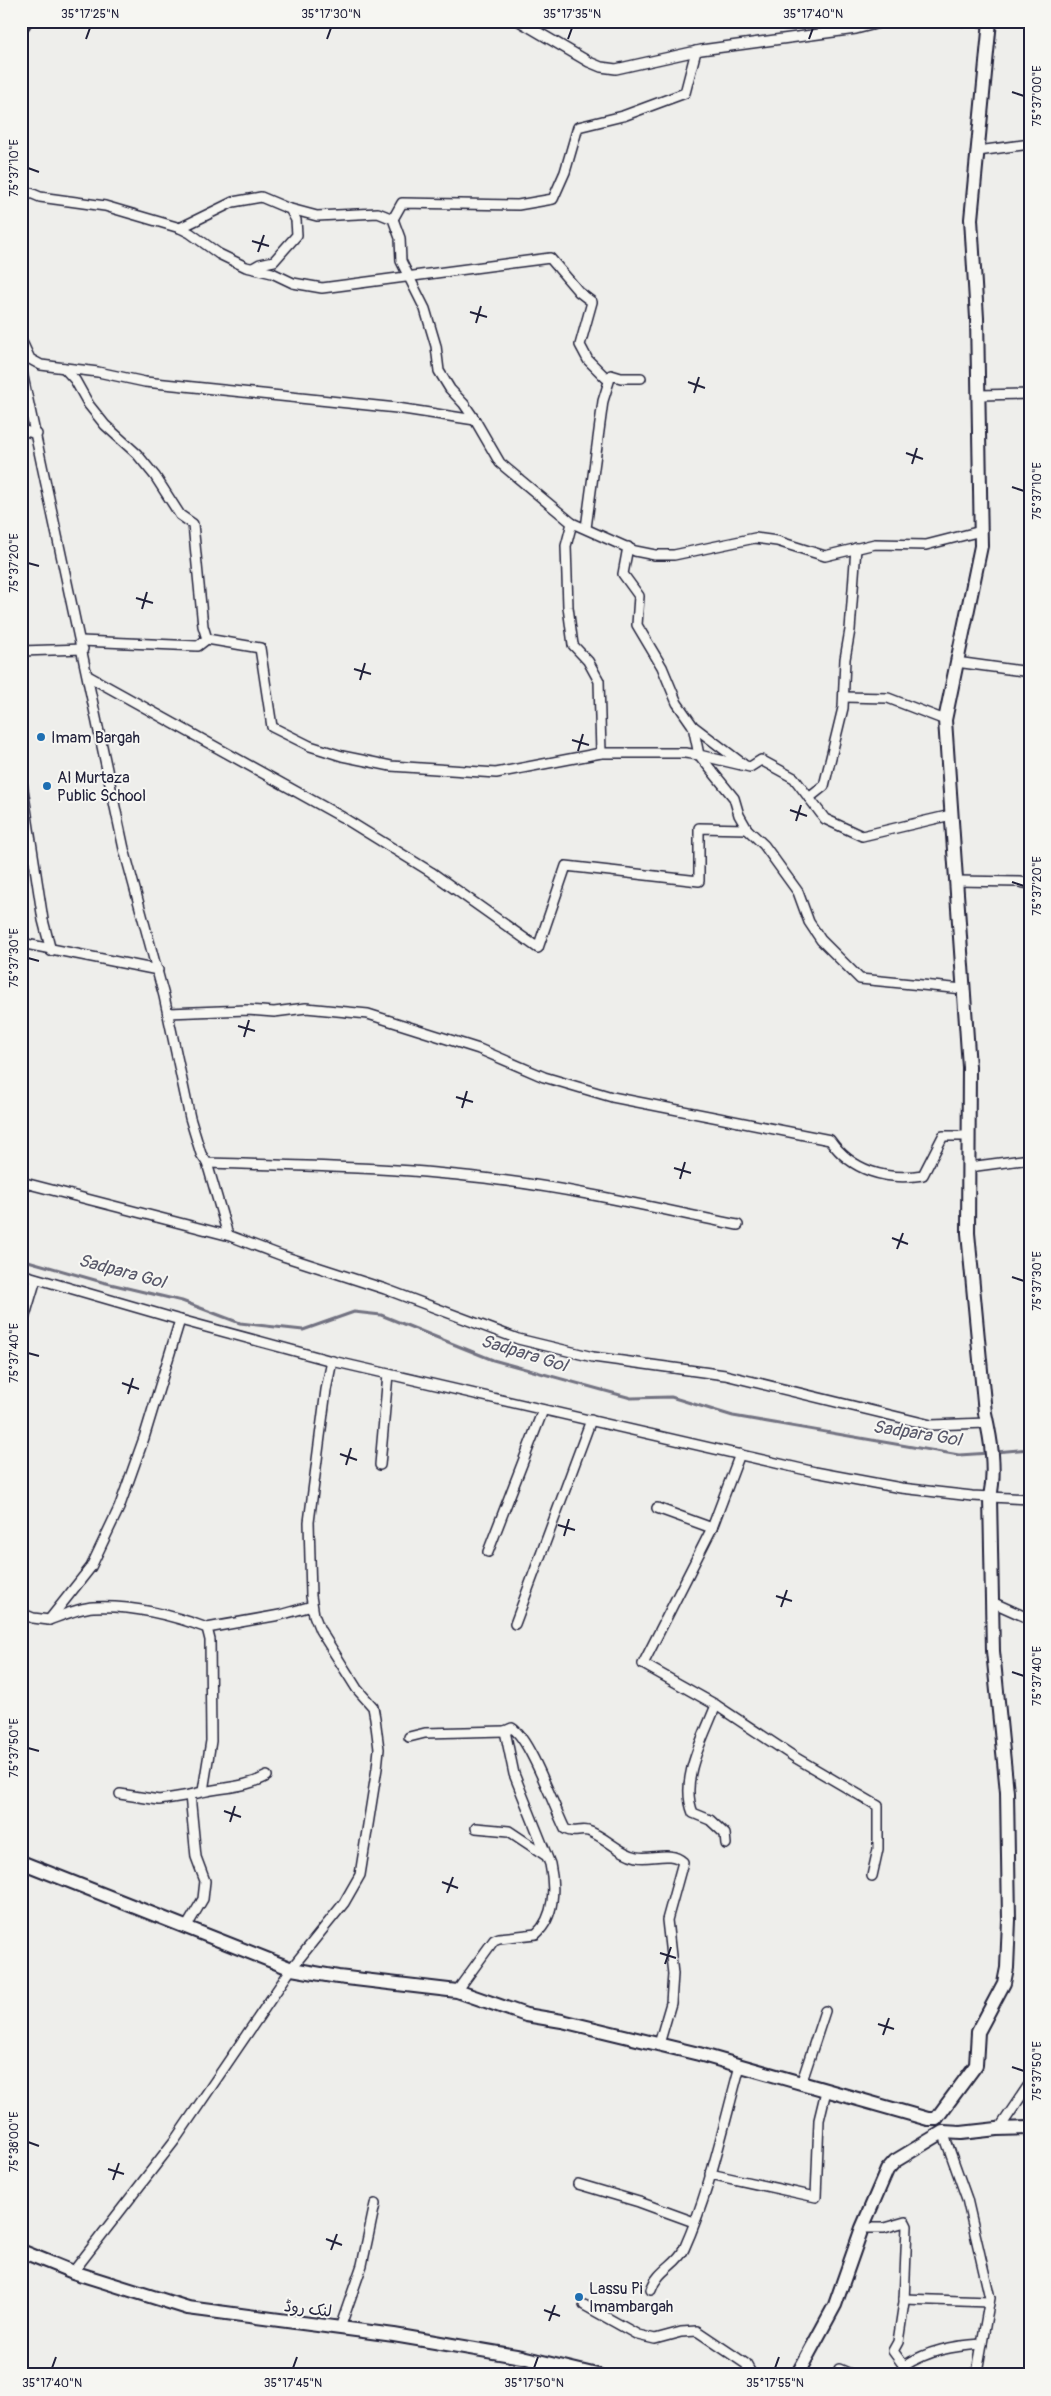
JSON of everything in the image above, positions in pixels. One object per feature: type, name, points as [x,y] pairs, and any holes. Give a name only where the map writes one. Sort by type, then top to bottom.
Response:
[{"type":"main road","points":[[936,2119],[976,2065],[978,2032],[1004,1983],[1007,1968],[1009,1911],[1006,1792],[994,1651],[992,1602],[990,1497],[994,1478],[968,1233],[969,1067],[945,720],[981,546],[979,395],[972,219],[990,22]]},
{"type":"main road","points":[[21,1862],[292,1968],[338,1978],[457,1991],[526,2015],[562,2020],[659,2044],[928,2119],[936,2119]]},
{"type":"main road","points":[[936,2119],[944,2132]]},
{"type":"main road","points":[[797,2375],[835,2305],[862,2228],[887,2170],[895,2161],[944,2132],[961,2133],[1030,2128]]},
{"type":"main road","name":"لنک روڈ","points":[[21,2251],[73,2272],[188,2308],[394,2335],[522,2357],[597,2375]]},
{"type":"street","points":[[520,21],[601,67],[616,69],[696,51],[856,29],[887,21]]},
{"type":"street","points":[[960,21],[990,22]]},
{"type":"street","points":[[393,219],[402,203],[518,205],[552,199],[565,172],[578,127],[623,116],[685,94],[696,51]]},
{"type":"street","points":[[978,151],[1030,144]]},
{"type":"street","points":[[21,189],[33,194],[72,203],[105,206],[180,228],[219,254],[253,268],[272,273],[292,283],[322,288],[550,258],[579,292],[592,302],[580,345],[588,360],[606,378]]},
{"type":"street","points":[[180,228],[233,202],[261,197],[290,209],[317,216],[378,213],[393,219],[400,238],[401,261],[424,309],[436,346],[439,372],[475,420],[500,463],[572,523],[628,548],[655,555],[674,555],[755,538],[777,541],[825,556],[875,544],[926,544],[981,531]]},
{"type":"street","points":[[253,268],[260,264],[274,261],[297,235],[296,220],[290,209]]},
{"type":"street","points":[[21,339],[30,359],[34,362],[64,368],[98,372],[146,382],[397,408],[475,420]]},
{"type":"street","points":[[21,339],[22,372],[37,434],[124,849],[158,970],[190,1118],[201,1154],[207,1164],[228,1235]]},
{"type":"street","points":[[64,368],[75,380],[89,405],[105,425],[137,454],[155,476],[180,515],[193,524],[203,626],[208,639]]},
{"type":"street","points":[[586,528],[603,401],[611,375],[622,378],[641,378]]},
{"type":"street","points":[[979,395],[1030,394]]},
{"type":"street","points":[[21,430],[37,434]]},
{"type":"street","points":[[572,523],[566,546],[568,607],[573,645],[588,661],[600,681],[601,753]]},
{"type":"street","points":[[628,548],[623,574],[639,596],[638,625],[662,667],[677,703],[693,726],[746,766]]},
{"type":"street","points":[[809,798],[824,786],[844,697],[845,658],[850,630],[856,548]]},
{"type":"street","points":[[21,651],[82,645],[198,646],[208,639],[260,648],[272,727],[310,746],[342,756],[391,766],[496,773],[601,753],[685,753],[750,767],[761,760],[794,778],[825,819],[862,836],[951,815]]},
{"type":"street","points":[[956,662],[1030,672]]},
{"type":"street","points":[[88,676],[342,817],[431,872],[538,948],[566,866],[698,881],[699,828],[747,829]]},
{"type":"street","points":[[844,697],[888,698],[945,720]]},
{"type":"street","points":[[693,726],[699,755],[734,798],[739,816],[747,829],[764,845],[798,892],[809,922],[821,940],[860,979],[963,989]]},
{"type":"street","points":[[21,776],[44,920],[51,951]]},
{"type":"street","points":[[956,881],[1020,882],[1030,884]]},
{"type":"street","points":[[21,943],[51,951],[158,970]]},
{"type":"street","points":[[168,1012],[247,1010],[274,1012],[306,1008],[368,1014],[479,1048],[544,1077],[612,1097],[830,1140],[841,1155],[856,1166],[879,1175],[912,1177],[923,1175],[943,1136],[969,1136]]},
{"type":"street","points":[[968,1167],[1030,1159]]},
{"type":"street","points":[[207,1164],[336,1166],[499,1180],[597,1196],[738,1225]]},
{"type":"street","points":[[21,1182],[228,1235],[283,1256],[385,1289],[518,1339],[593,1357],[725,1375],[931,1425],[988,1426]]},
{"type":"street","points":[[21,1274],[332,1361],[815,1472],[901,1488],[1030,1499]]},
{"type":"street","points":[[21,1329],[36,1279]]},
{"type":"street","points":[[49,1620],[90,1567],[119,1508],[144,1438],[180,1320]]},
{"type":"street","points":[[73,2272],[175,2140],[292,1968],[344,1903],[356,1883],[363,1860],[379,1749],[373,1707],[358,1690],[320,1630],[312,1606],[309,1522],[326,1390],[332,1361]]},
{"type":"street","points":[[380,1465],[388,1374]]},
{"type":"street","points":[[488,1552],[543,1410]]},
{"type":"street","points":[[515,1624],[591,1420]]},
{"type":"street","points":[[740,1454],[712,1528],[643,1664],[716,1705],[796,1758],[878,1806],[878,1849],[872,1876]]},
{"type":"street","points":[[657,1508],[712,1528]]},
{"type":"street","points":[[992,1602],[1030,1619]]},
{"type":"street","points":[[21,1613],[34,1618],[49,1620],[92,1607],[145,1611],[186,1620],[207,1628],[280,1615],[312,1606]]},
{"type":"street","points":[[203,1791],[211,1741],[210,1640],[207,1628]]},
{"type":"street","points":[[716,1705],[693,1765],[688,1792],[693,1813],[710,1820],[725,1834],[726,1844]]},
{"type":"street","points":[[409,1737],[425,1733],[478,1730],[505,1731],[512,1728],[519,1732],[565,1829],[570,1832],[590,1832],[637,1858],[655,1856],[679,1858],[683,1862],[667,1920],[673,1974],[671,2003],[659,2044]]},
{"type":"street","points":[[457,1991],[494,1940],[509,1936],[529,1936],[540,1930],[552,1905],[553,1879],[514,1774],[505,1731]]},
{"type":"street","points":[[120,1794],[159,1800],[255,1782],[267,1776]]},
{"type":"street","points":[[187,1926],[204,1899],[205,1881],[196,1857],[190,1795]]},
{"type":"street","points":[[476,1828],[509,1831],[546,1856]]},
{"type":"street","points":[[800,2084],[825,2011]]},
{"type":"street","points":[[651,2290],[655,2277],[683,2252],[710,2174],[740,2066]]},
{"type":"street","points":[[999,2129],[1030,2083]]},
{"type":"street","points":[[710,2174],[816,2197],[819,2120],[826,2091]]},
{"type":"street","points":[[944,2132],[967,2199],[989,2302],[977,2372]]},
{"type":"street","points":[[578,2184],[639,2202],[694,2222]]},
{"type":"street","points":[[340,2328],[362,2265],[375,2204]]},
{"type":"street","points":[[862,2228],[884,2228],[905,2222],[908,2238],[904,2299],[898,2342],[893,2351],[904,2370],[922,2355],[942,2349],[982,2344]]},
{"type":"street","points":[[904,2299],[989,2302]]},
{"type":"street","points":[[584,2305],[638,2335],[655,2339],[681,2332],[697,2331],[746,2364],[752,2375]]},
{"type":"street","points":[[839,2369],[853,2375]]},
{"type":"waterway","name":"Sadpara Gol","points":[[21,1259],[102,1282],[182,1301],[240,1323],[303,1330],[354,1312],[381,1315],[493,1360],[631,1398],[671,1397],[733,1416],[959,1455],[990,1453]]},
{"type":"waterway","name":"Sadpara Gol","points":[[996,1452],[1030,1449]]},
{"type":"place","name":"Imam Bargah","points":[[41,737]]},
{"type":"place","name":"Al Murtaza Public School","points":[[47,786]]},
{"type":"place","name":"Lassu Pi Imambargah","points":[[579,2297]]}]
